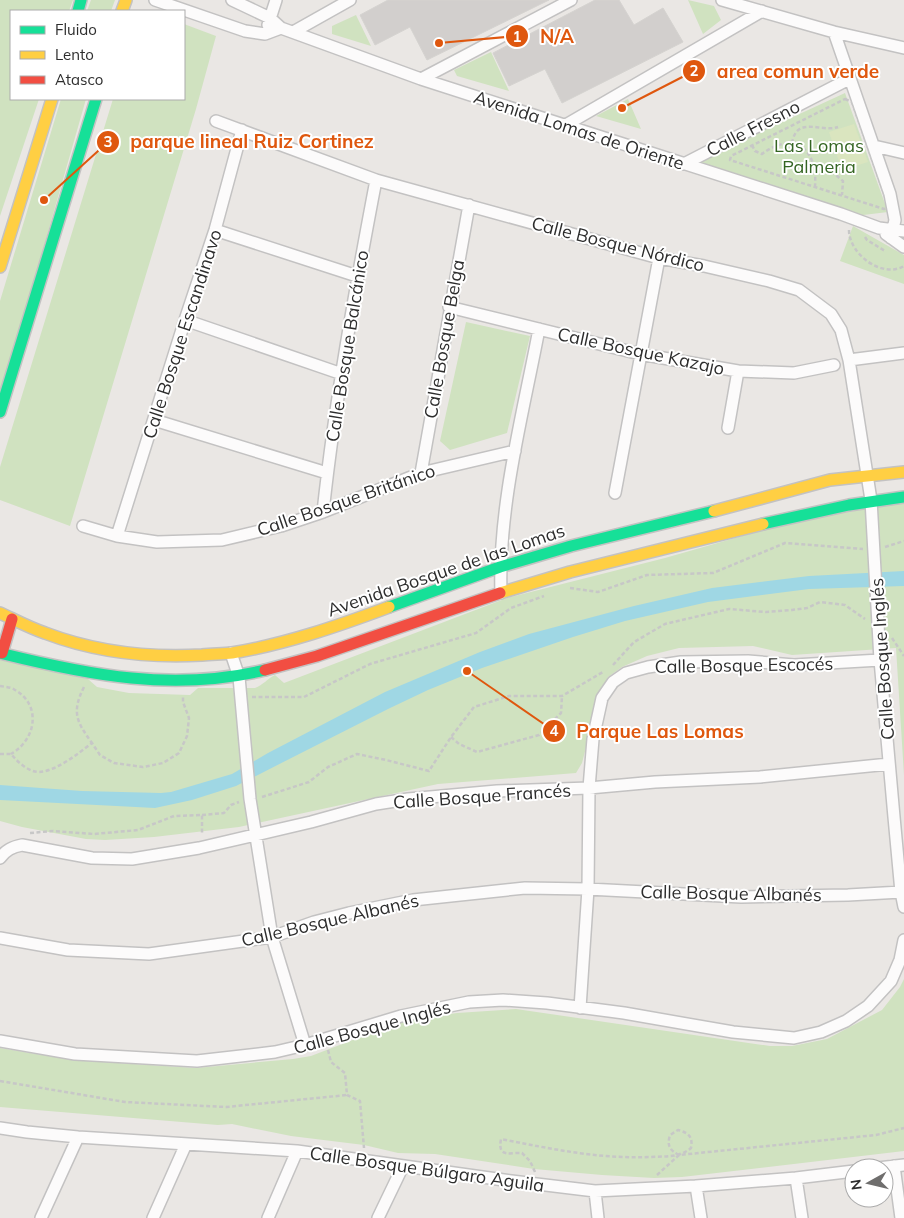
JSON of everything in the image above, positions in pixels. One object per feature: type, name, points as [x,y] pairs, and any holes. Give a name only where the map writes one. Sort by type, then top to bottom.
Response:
[{"type":"street","points":[[155,0],[185,5],[245,31],[265,34],[281,28]]},
{"type":"street","name":"Avenida Lomas de Oriente","points":[[232,0],[270,18],[281,28],[422,79],[896,233],[904,247]]},
{"type":"street","points":[[265,34],[276,0]]},
{"type":"street","points":[[293,32],[350,0]]},
{"type":"street","points":[[422,79],[571,0]]},
{"type":"street","points":[[722,0],[834,32],[904,48]]},
{"type":"street","points":[[564,126],[762,11]]},
{"type":"street","points":[[834,32],[890,194],[896,233]]},
{"type":"street","name":"Calle Fresno","points":[[684,164],[849,79]]},
{"type":"street","points":[[0,267],[52,100]]},
{"type":"street","points":[[0,412],[94,100]]},
{"type":"street","name":"Calle Bosque Nórdico","points":[[216,121],[376,180],[659,258],[760,278],[799,290],[831,314],[841,330],[849,360],[871,500]]},
{"type":"street","name":"Calle Bosque Escandinavo","points":[[117,536],[185,320],[216,230],[242,130]]},
{"type":"street","points":[[874,146],[904,153]]},
{"type":"street","name":"Calle Bosque Balcánico","points":[[323,512],[327,473],[357,276],[376,180]]},
{"type":"street","name":"Calle Bosque Belga","points":[[421,473],[469,205]]},
{"type":"street","points":[[216,230],[357,276]]},
{"type":"street","points":[[615,493],[659,258]]},
{"type":"street","name":"Calle Bosque Kazajo","points":[[450,308],[539,328],[640,354],[738,371],[794,373],[834,365]]},
{"type":"street","points":[[185,320],[342,374]]},
{"type":"street","points":[[501,593],[500,567],[504,521],[515,451],[539,328]]},
{"type":"street","points":[[849,360],[904,353]]},
{"type":"street","points":[[728,428],[738,371]]},
{"type":"street","points":[[154,420],[327,473]]},
{"type":"street","name":"Calle Bosque Británico","points":[[83,526],[117,536],[157,542],[222,540],[281,526],[323,512],[421,473],[515,451]]},
{"type":"street","name":"Avenida Bosque de las Lomas","points":[[1,653],[91,672],[141,680],[188,681],[239,677],[338,649],[527,584],[619,547],[830,480],[904,472]]},
{"type":"street","name":"Avenida Bosque de las Lomas","points":[[0,613],[44,633],[69,641],[143,655],[180,656],[230,653],[297,638],[340,625],[500,567],[570,546],[619,547],[789,517],[871,500],[904,497]]},
{"type":"street","name":"Calle Bosque Inglés","points":[[871,500],[880,660],[901,892],[904,907]]},
{"type":"street","points":[[1,653],[12,619]]},
{"type":"street","points":[[230,653],[239,677],[250,800],[272,937],[305,1045]]},
{"type":"street","name":"Calle Bosque Escocés","points":[[580,1008],[588,889],[589,788],[593,739],[602,698],[613,682],[626,673],[648,667],[681,662],[748,661],[794,665],[880,660]]},
{"type":"street","name":"Calle Bosque Francés","points":[[22,845],[92,858],[132,859],[199,848],[311,822],[376,804],[408,799],[497,791],[589,788],[656,782],[760,777],[889,764]]},
{"type":"street","points":[[1,854],[12,847],[22,845]]},
{"type":"street","name":"Calle Bosque Albanés","points":[[0,938],[68,950],[148,954],[272,937],[314,922],[413,900],[525,888],[588,889],[741,897],[901,892]]},
{"type":"street","name":"Calle Bosque Inglés","points":[[0,1041],[76,1054],[197,1061],[275,1052],[305,1045],[401,1016],[469,1002],[503,1000],[547,1003],[624,1013],[742,1033],[794,1038],[822,1032],[846,1021],[868,1006],[891,981],[900,960],[904,940]]},
{"type":"street","name":"Calle Bosque Búlgaro Aguila","points":[[0,1128],[78,1137],[297,1151],[595,1191],[696,1186],[844,1172]]},
{"type":"street","points":[[42,1218],[78,1137]]},
{"type":"street","points":[[153,1218],[186,1144]]},
{"type":"street","points":[[268,1218],[297,1151]]},
{"type":"street","points":[[378,1218],[403,1166]]},
{"type":"street","points":[[899,1166],[901,1218]]},
{"type":"street","points":[[796,1178],[802,1218]]},
{"type":"street","points":[[696,1186],[701,1218]]},
{"type":"street","points":[[595,1191],[598,1218]]},
{"type":"path","points":[[812,167],[820,166],[832,171],[843,181],[842,195],[730,160],[731,156],[838,101]]},
{"type":"path","points":[[792,143],[793,136],[803,127],[815,126],[824,129],[838,127]]},
{"type":"path","points":[[752,145],[755,151],[762,154],[777,145],[792,143],[798,145],[806,151],[812,167],[815,186]]},
{"type":"path","points":[[849,226],[851,242],[857,252],[872,264],[890,270],[898,270],[904,266]]},
{"type":"path","points":[[864,236],[867,240],[886,251]]},
{"type":"path","points":[[567,588],[598,592],[647,575],[713,573],[785,542],[874,550],[904,541]]},
{"type":"path","points":[[240,697],[304,697],[370,664],[476,633],[511,608],[551,594]]},
{"type":"path","points":[[22,845],[28,833],[53,830],[94,834],[138,830],[174,816],[224,813],[231,805],[310,782],[328,767],[357,754],[429,771],[474,707],[509,696],[562,696],[610,668],[634,642],[665,624],[729,609],[766,612],[792,610],[807,608],[820,602]]},
{"type":"path","points":[[91,672],[78,700],[79,724],[100,755],[114,763],[143,767],[162,763],[179,753],[188,736],[190,718],[183,702],[183,693]]},
{"type":"path","points":[[0,686],[15,690],[27,702],[32,714],[33,723],[27,741],[20,749],[11,754],[0,754]]},
{"type":"path","points":[[451,738],[477,752],[539,735],[561,713],[562,696]]},
{"type":"path","points":[[11,754],[19,763],[34,772],[46,771],[69,760],[92,744]]},
{"type":"path","points":[[199,848],[203,832],[202,815]]},
{"type":"path","points":[[325,1039],[331,1062],[345,1073],[347,1095]]},
{"type":"path","points":[[0,1081],[125,1102],[226,1107],[347,1095],[360,1101],[365,1160]]},
{"type":"path","points":[[538,1184],[530,1161],[522,1153],[508,1155],[504,1153],[500,1145],[501,1139],[579,1154],[623,1158],[679,1155],[876,1135],[904,1128]]},
{"type":"path","points":[[648,1189],[654,1178],[679,1155],[691,1148],[691,1137],[686,1132],[678,1130],[670,1134],[668,1143],[670,1148],[679,1155]]},
{"type":"green space","points":[[0,0],[73,0],[69,10],[10,10],[10,100],[39,100],[0,216]]},
{"type":"green space","points":[[91,0],[115,0],[111,10],[87,10]]},
{"type":"green space","points":[[688,0],[714,6],[721,20],[703,34]]},
{"type":"green space","points":[[356,15],[371,46],[332,34],[332,26]]},
{"type":"green space","points":[[185,24],[216,36],[196,109],[70,526],[0,500],[0,467],[113,100],[185,100]]},
{"type":"green space","points":[[491,52],[509,91],[457,76],[454,70]]},
{"type":"green space","name":"Las Lomas Palmeria","points":[[845,93],[888,212],[855,216],[693,163]]},
{"type":"green space","points":[[628,99],[641,129],[596,116]]},
{"type":"green space","points":[[61,100],[86,100],[0,400],[0,301]]},
{"type":"green space","points":[[854,124],[868,162],[842,170],[829,132]]},
{"type":"green space","name":"Las Lomas Palmeria","points":[[853,226],[904,255],[904,284],[840,261]]},
{"type":"green space","points":[[466,322],[530,336],[507,433],[450,450],[440,441]]},
{"type":"green space","points":[[904,503],[904,775],[896,648],[792,655],[753,646],[679,648],[647,656],[622,667],[608,677],[600,693],[582,763],[576,773],[438,784],[239,827],[154,837],[105,840],[86,839],[0,821],[0,660],[88,679],[97,687],[129,693],[190,695],[198,688],[255,688],[275,675],[284,683],[507,598],[665,558],[798,520]]},
{"type":"green space","points":[[904,979],[904,1151],[682,1177],[654,1178],[534,1169],[435,1154],[398,1153],[364,1145],[291,1136],[232,1124],[218,1125],[0,1107],[0,1048],[118,1063],[196,1068],[311,1056],[402,1021],[457,1013],[516,1009],[770,1046],[792,1046],[827,1039],[882,1010]]},
{"type":"water","points":[[904,571],[904,586],[809,589],[708,602],[625,621],[573,637],[482,668],[428,690],[236,786],[192,800],[155,808],[0,800],[0,785],[82,791],[171,792],[232,774],[268,753],[385,692],[480,652],[529,634],[634,606],[712,588],[809,576]]},
{"type":"building","points":[[388,0],[549,0],[427,60],[410,27],[375,45],[360,15]]},
{"type":"building","points":[[595,0],[619,0],[634,25],[663,8],[683,42],[562,103],[545,69],[509,86],[493,53]]},
{"type":"traffic: fast","points":[[78,10],[81,0]]},
{"type":"traffic: fast","points":[[0,412],[96,100]]},
{"type":"traffic: fast","points":[[763,524],[849,505],[904,497]]},
{"type":"traffic: fast","points":[[389,607],[500,567],[571,546],[714,511]]},
{"type":"traffic: fast","points":[[0,653],[66,668],[131,678],[197,680],[265,670]]},
{"type":"traffic: slow","points":[[122,10],[126,0]]},
{"type":"traffic: slow","points":[[0,267],[52,100]]},
{"type":"traffic: slow","points":[[714,511],[830,480],[904,472]]},
{"type":"traffic: slow","points":[[500,593],[570,572],[763,524]]},
{"type":"traffic: slow","points":[[0,613],[39,631],[83,645],[122,652],[182,656],[232,653],[272,645],[331,628],[389,607]]},
{"type":"traffic: jam","points":[[265,670],[317,656],[500,593]]},
{"type":"traffic: jam","points":[[2,653],[12,619]]},
{"type":"place","name":"N/A","points":[[439,43]]},
{"type":"place","name":"area comun verde","points":[[622,108]]},
{"type":"place","name":"parque lineal Ruiz Cortinez","points":[[44,200]]},
{"type":"place","name":"Parque Las Lomas","points":[[467,671]]}]
